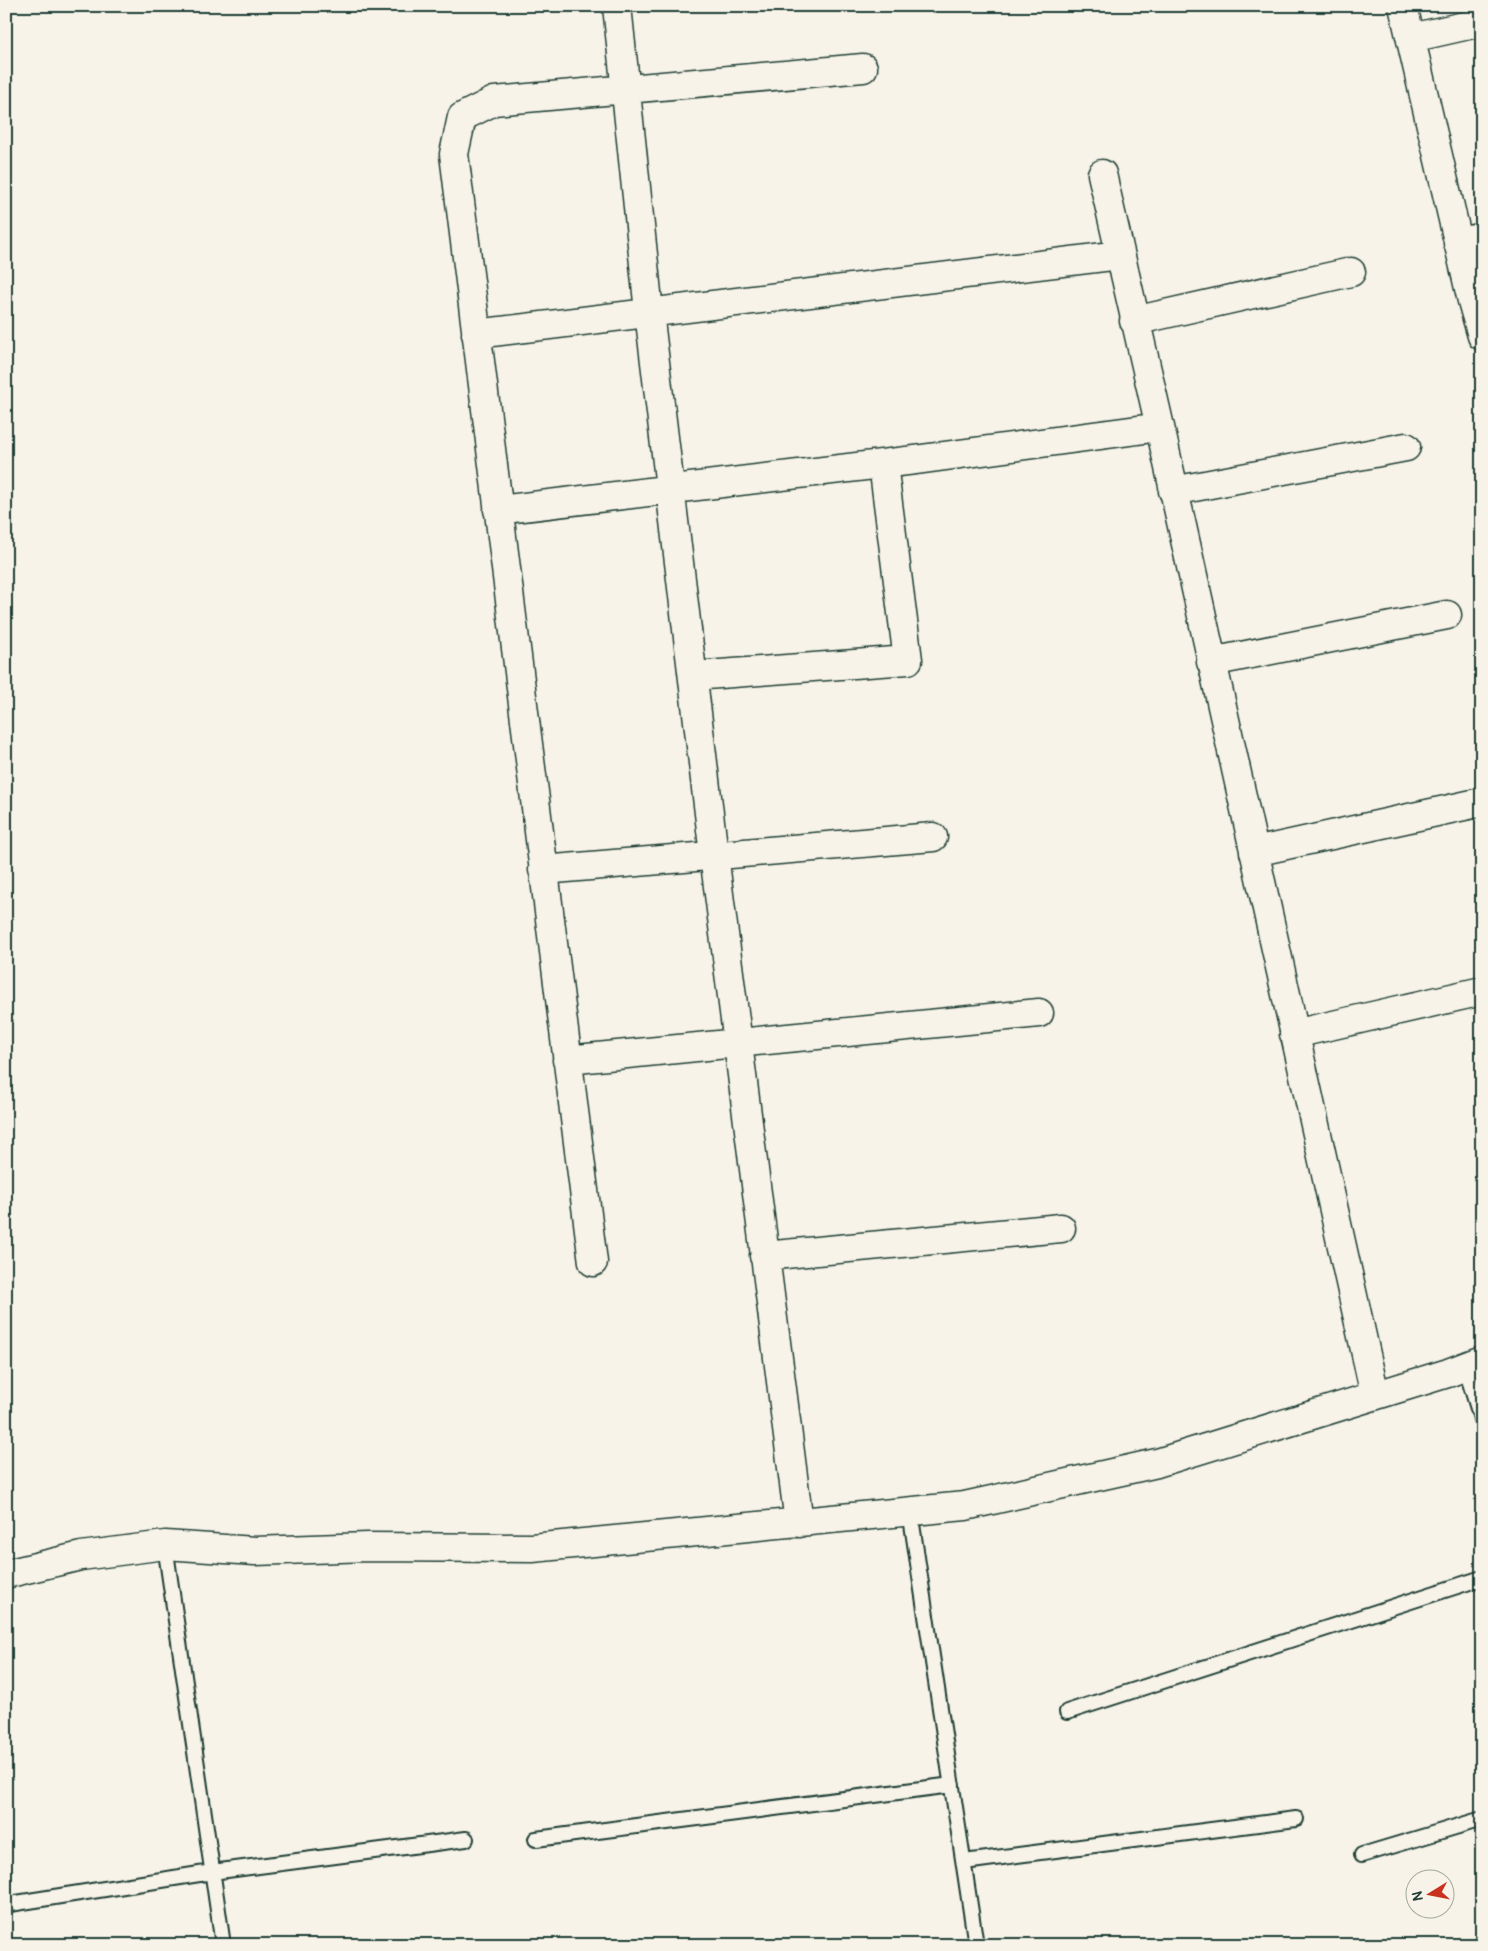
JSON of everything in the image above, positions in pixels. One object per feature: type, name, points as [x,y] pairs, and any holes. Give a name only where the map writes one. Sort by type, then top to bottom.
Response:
[{"type":"street","points":[[617,6],[649,312],[714,855],[798,1523]]},
{"type":"street","points":[[1403,6],[1410,38],[1470,240],[1482,336]]},
{"type":"street","points":[[1410,38],[1482,22]]},
{"type":"street","points":[[592,1262],[454,154],[462,117],[494,101],[863,68]]},
{"type":"street","points":[[1102,174],[1375,1395]]},
{"type":"street","points":[[476,334],[1120,255]]},
{"type":"street","points":[[1134,321],[1351,272]]},
{"type":"street","points":[[498,510],[883,464],[1160,427]]},
{"type":"street","points":[[1173,491],[1406,447]]},
{"type":"street","points":[[693,676],[908,660],[883,464]]},
{"type":"street","points":[[1211,662],[1447,616]]},
{"type":"street","points":[[1254,852],[1482,802]]},
{"type":"street","points":[[543,870],[933,837]]},
{"type":"street","points":[[1294,1034],[1482,991]]},
{"type":"street","points":[[567,1060],[1040,1013]]},
{"type":"street","points":[[764,1256],[1061,1228]]},
{"type":"street","points":[[6,1574],[81,1556],[165,1545],[255,1551],[368,1547],[532,1548],[965,1506],[1157,1463],[1474,1363]]},
{"type":"lane","points":[[1474,1363],[1482,1422]]},
{"type":"lane","points":[[910,1511],[976,1945]]},
{"type":"lane","points":[[165,1545],[223,1945]]},
{"type":"lane","points":[[1067,1712],[1482,1578]]},
{"type":"lane","points":[[536,1839],[952,1785]]},
{"type":"lane","points":[[964,1862],[1296,1819]]},
{"type":"lane","points":[[1362,1855],[1482,1819]]},
{"type":"lane","points":[[10,1904],[212,1872],[466,1839]]}]
